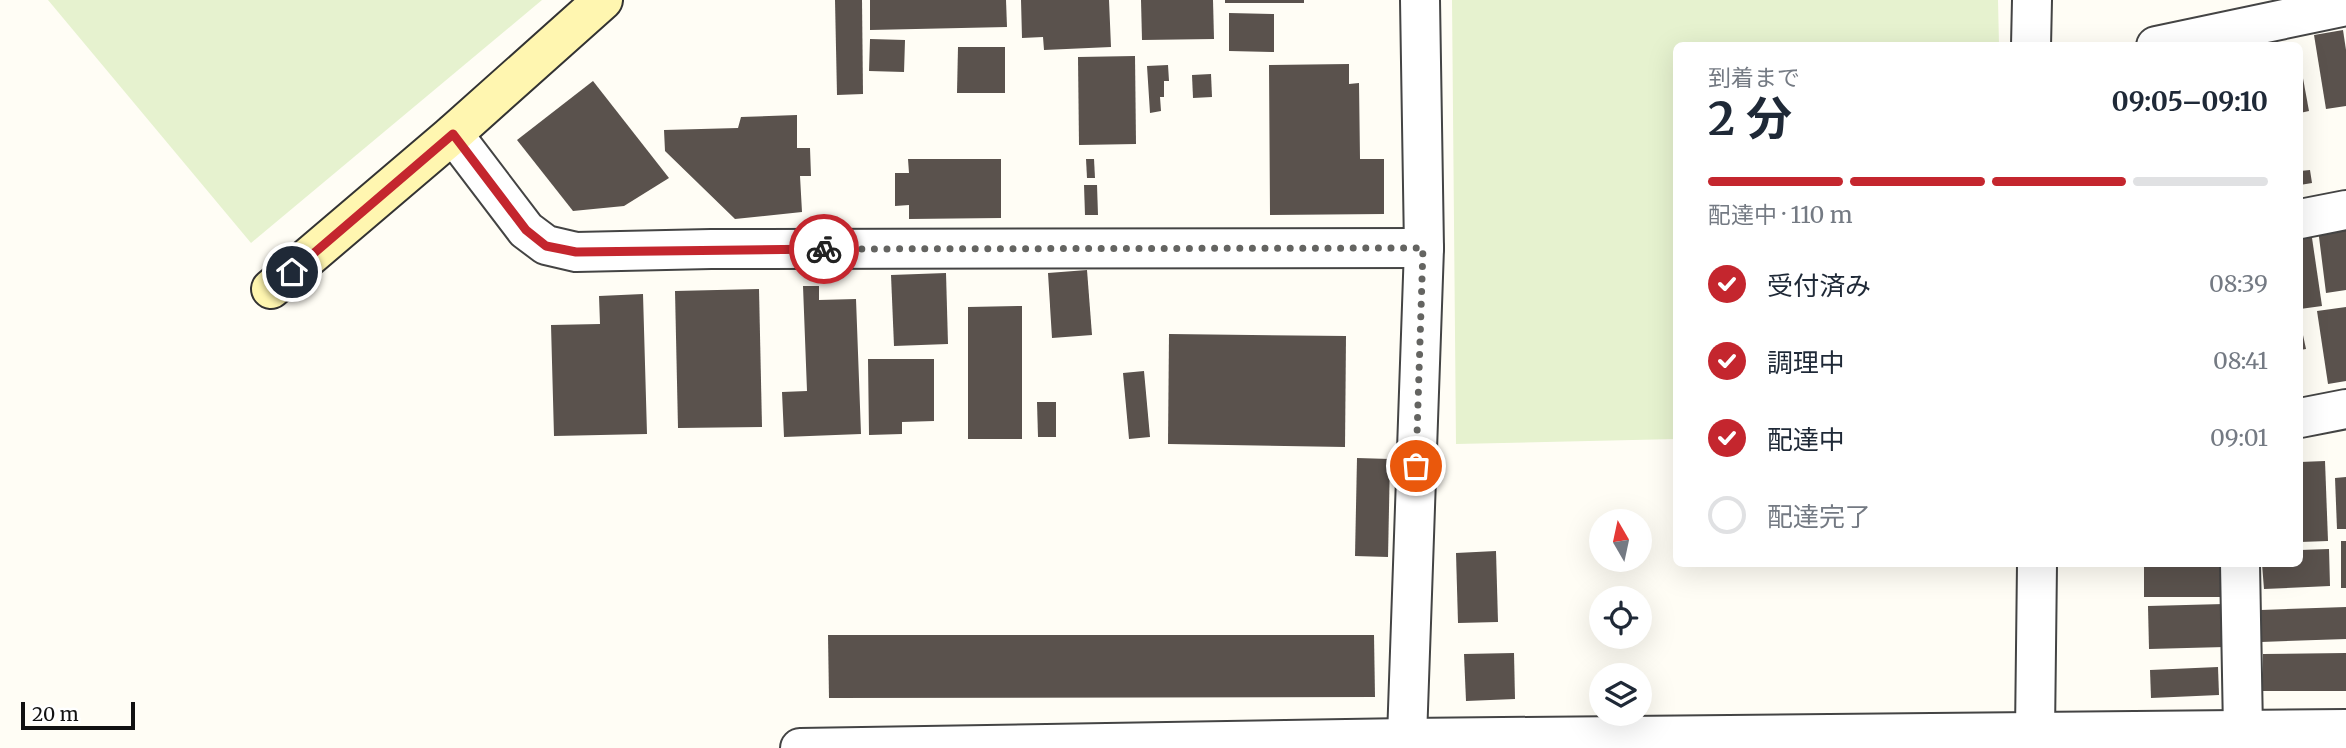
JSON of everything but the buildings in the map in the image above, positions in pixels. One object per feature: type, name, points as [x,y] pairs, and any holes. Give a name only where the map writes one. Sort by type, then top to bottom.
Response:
[{"type":"street","points":[[271,289],[453,134],[603,0]]},
{"type":"street","points":[[1407,738],[1423,248],[1420,0]]},
{"type":"street","points":[[2031,42],[2032,0]]},
{"type":"street","points":[[2175,42],[2346,6]]},
{"type":"street","points":[[453,134],[526,230],[546,246],[576,252],[711,249],[1423,248]]},
{"type":"street","points":[[2303,218],[2346,210]]},
{"type":"street","points":[[2303,417],[2346,409]]},
{"type":"street","points":[[2035,732],[2036,567]]},
{"type":"street","points":[[2240,567],[2243,730]]},
{"type":"street","points":[[800,748],[1407,738],[2346,729]]},
{"type":"green space","points":[[48,0],[542,0],[251,243]]},
{"type":"green space","points":[[1452,0],[1998,0],[1999,42],[1673,42],[1673,439],[1456,444]]},
{"type":"way so far","points":[[824,249],[1423,248],[1416,466]]},
{"type":"route","points":[[292,272],[453,134],[526,230],[546,246],[576,252],[824,249]]}]
